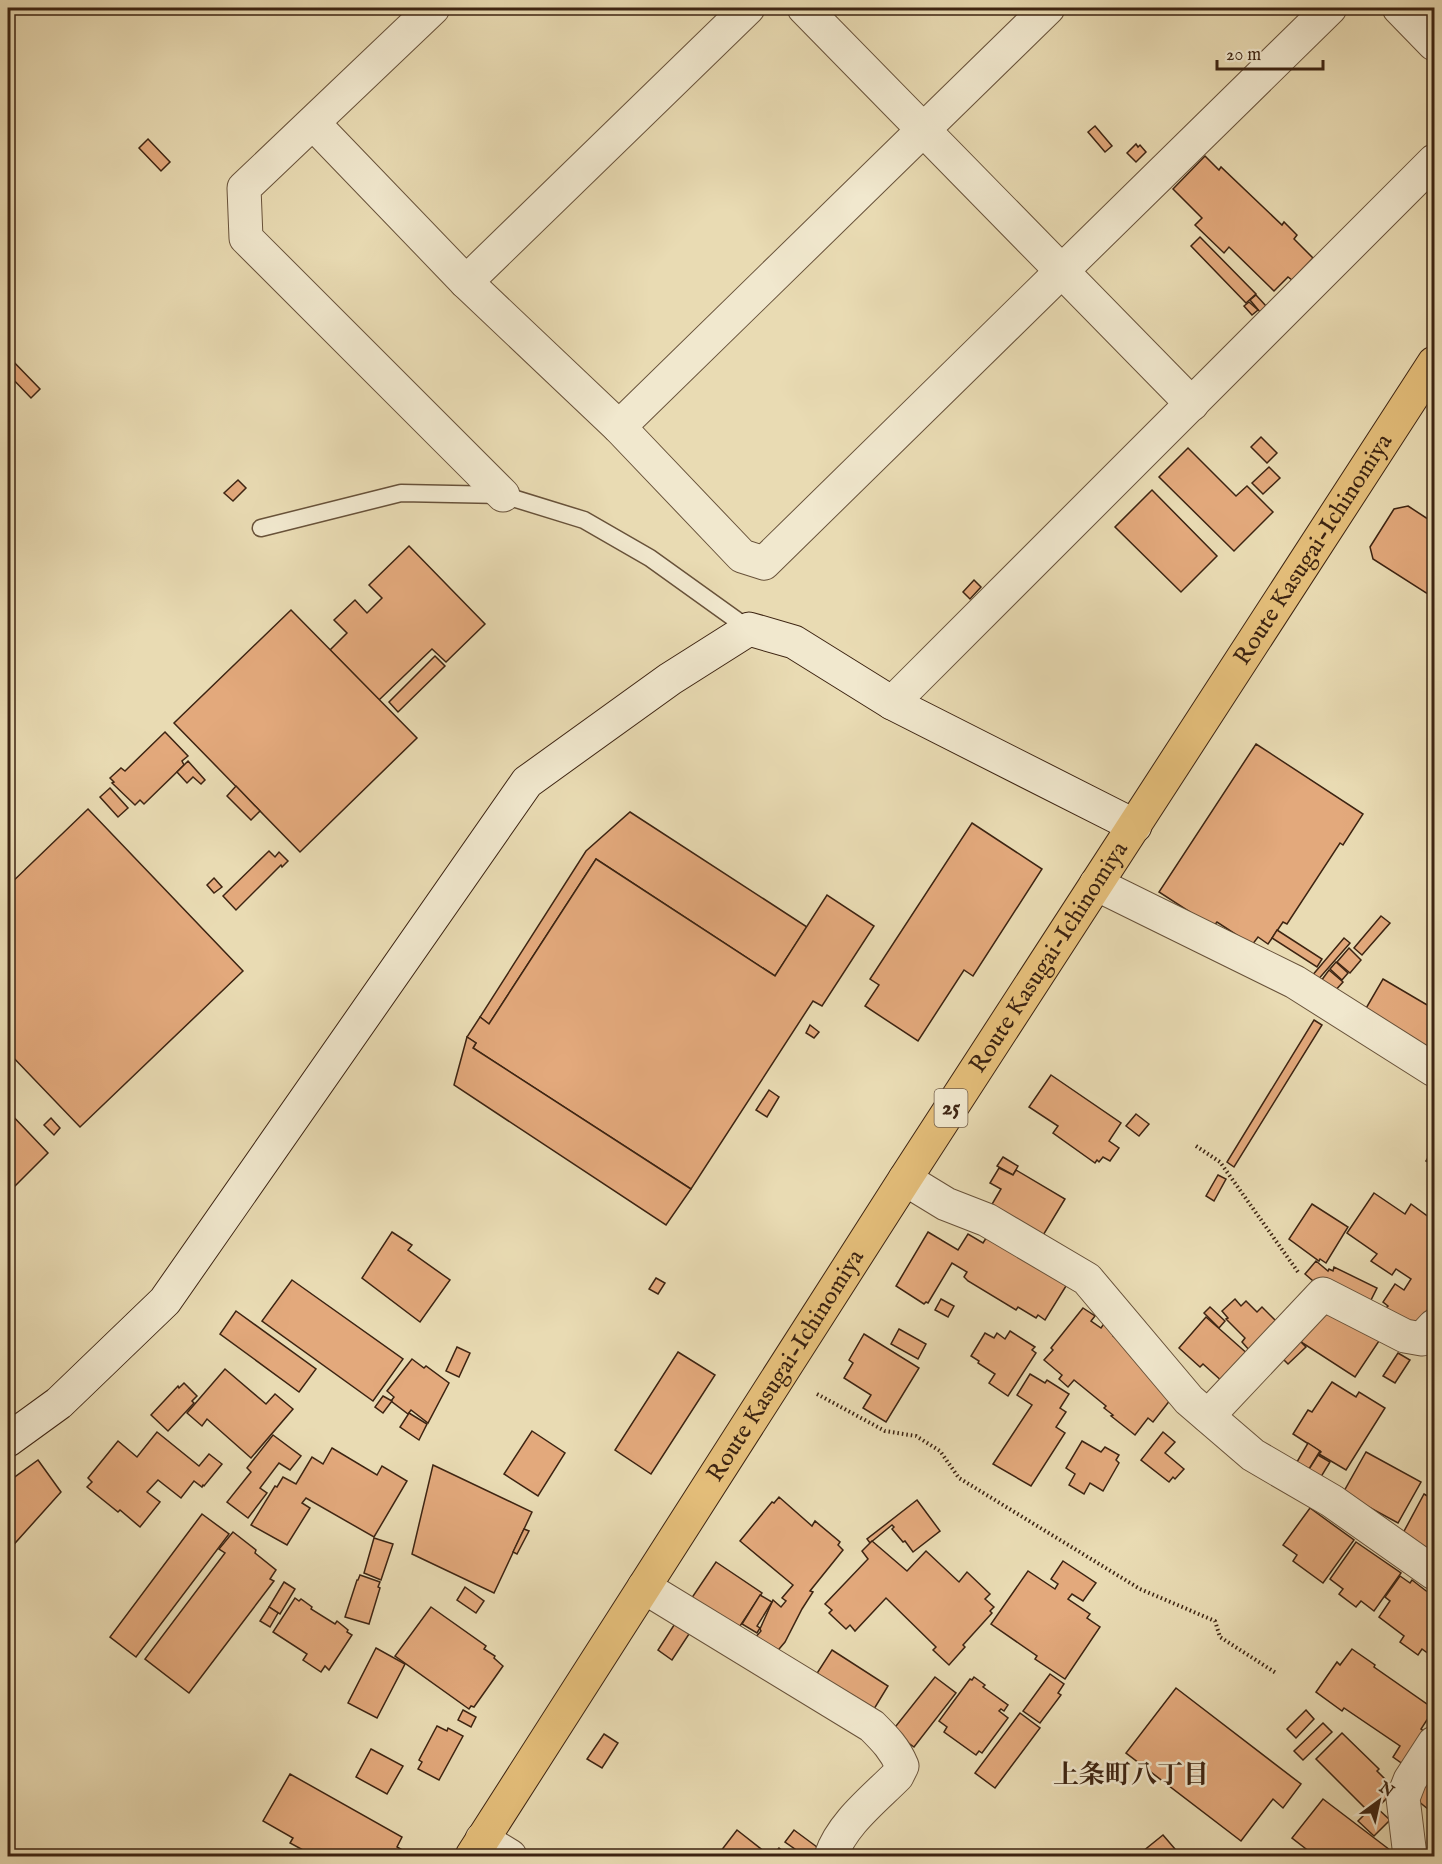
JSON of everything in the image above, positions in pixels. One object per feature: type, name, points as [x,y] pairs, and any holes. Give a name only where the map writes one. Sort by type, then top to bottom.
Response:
[{"type":"main road","name":"Route Kasugai-Ichinomiya","points":[[477,1848],[905,1179],[1434,363]]},
{"type":"street","points":[[433,8],[244,188],[246,238],[503,495]]},
{"type":"street","points":[[466,282],[748,8]]},
{"type":"street","points":[[804,8],[1192,404]]},
{"type":"street","points":[[619,427],[1048,8]]},
{"type":"street","points":[[314,123],[466,282],[619,427],[742,556],[764,563],[1330,8]]},
{"type":"street","points":[[1399,8],[1434,44]]},
{"type":"street","points":[[892,704],[1434,161]]},
{"type":"street","points":[[8,1440],[59,1403],[165,1301],[527,782],[670,679],[749,629],[794,642],[892,704],[1135,826]]},
{"type":"street","points":[[1096,884],[1295,982],[1434,1070]]},
{"type":"street","points":[[905,1179],[946,1204],[987,1220],[1087,1279],[1189,1400],[1253,1455],[1332,1501],[1434,1573]]},
{"type":"street","points":[[1208,1416],[1323,1294],[1405,1336],[1422,1339],[1434,1326]]},
{"type":"street","points":[[644,1587],[872,1726],[897,1754],[902,1766],[897,1776],[847,1827],[837,1841],[831,1857]]},
{"type":"street","points":[[1410,1857],[1403,1798],[1410,1780],[1434,1743]]},
{"type":"street","points":[[477,1848],[510,1857]]},
{"type":"lane","points":[[261,528],[401,493],[503,495],[584,520],[650,558],[749,629]]},
{"type":"path","points":[[1196,1146],[1220,1162],[1301,1276],[1323,1294]]},
{"type":"path","points":[[817,1394],[885,1431],[916,1436],[940,1451],[959,1478],[1140,1589],[1215,1621],[1220,1637],[1276,1673]]},
{"type":"building","points":[[1095,126],[1112,146],[1105,152],[1088,132]]},
{"type":"building","points":[[148,139],[170,162],[161,171],[139,148]]},
{"type":"building","points":[[1136,144],[1146,152],[1136,162],[1127,153]]},
{"type":"building","points":[[1205,156],[1219,170],[1221,167],[1282,225],[1284,222],[1297,235],[1294,239],[1313,258],[1292,280],[1288,277],[1274,291],[1229,247],[1224,253],[1195,225],[1202,218],[1173,189]]},
{"type":"building","points":[[1200,237],[1256,294],[1246,303],[1191,246]]},
{"type":"building","points":[[1256,295],[1266,306],[1260,312],[1250,300]]},
{"type":"building","points":[[1249,302],[1258,310],[1252,315],[1244,306]]},
{"type":"building","points":[[8,356],[40,389],[31,398],[8,374]]},
{"type":"building","points":[[1261,437],[1277,453],[1267,463],[1251,447]]},
{"type":"building","points":[[1188,448],[1236,496],[1247,486],[1273,512],[1234,551],[1159,477]]},
{"type":"building","points":[[1269,467],[1280,478],[1263,494],[1252,483]]},
{"type":"building","points":[[238,480],[246,488],[233,501],[224,493]]},
{"type":"building","points":[[1152,490],[1217,556],[1181,592],[1115,527]]},
{"type":"building","points":[[1408,506],[1434,523],[1434,598],[1373,559],[1370,547],[1394,509]]},
{"type":"building","points":[[409,546],[485,624],[446,662],[432,649],[379,700],[330,650],[347,633],[334,620],[355,600],[367,613],[382,598],[369,585]]},
{"type":"building","points":[[974,580],[981,587],[970,599],[963,592]]},
{"type":"building","points":[[291,610],[417,738],[300,852],[174,723]]},
{"type":"building","points":[[435,656],[445,666],[398,712],[389,702]]},
{"type":"building","points":[[165,732],[188,756],[182,761],[184,765],[144,804],[140,800],[135,805],[112,783],[114,782],[110,778],[121,768],[125,771]]},
{"type":"building","points":[[1256,744],[1363,814],[1343,845],[1340,843],[1287,924],[1283,922],[1268,944],[1258,937],[1252,945],[1217,922],[1213,927],[1159,892]]},
{"type":"building","points":[[188,761],[205,780],[201,784],[193,777],[187,783],[177,772]]},
{"type":"building","points":[[236,786],[260,811],[251,820],[227,796]]},
{"type":"building","points":[[110,788],[128,808],[118,817],[100,797]]},
{"type":"building","points":[[88,809],[243,971],[80,1127],[8,1052],[8,886]]},
{"type":"building","points":[[630,812],[807,927],[775,976],[596,859],[489,1024],[480,1017],[586,851]]},
{"type":"building","points":[[972,823],[1042,869],[973,976],[964,970],[918,1041],[865,1006],[879,985],[870,979]]},
{"type":"building","points":[[269,851],[275,857],[279,852],[288,861],[282,867],[281,865],[236,910],[223,896]]},
{"type":"building","points":[[596,859],[775,976],[827,895],[874,926],[822,1006],[813,1001],[691,1189],[473,1048],[476,1043],[467,1037],[480,1017],[489,1024]]},
{"type":"building","points":[[214,878],[222,887],[214,893],[207,885]]},
{"type":"building","points":[[1381,916],[1390,923],[1362,955],[1354,948]]},
{"type":"building","points":[[1277,930],[1322,959],[1317,967],[1272,938]]},
{"type":"building","points":[[1344,938],[1350,943],[1316,982],[1311,977]]},
{"type":"building","points":[[1349,948],[1361,960],[1350,973],[1337,962]]},
{"type":"building","points":[[1336,962],[1348,973],[1342,980],[1330,969]]},
{"type":"building","points":[[1329,970],[1343,982],[1334,992],[1321,981]]},
{"type":"building","points":[[1383,979],[1434,1009],[1434,1051],[1365,1010]]},
{"type":"building","points":[[1314,1020],[1322,1025],[1234,1167],[1227,1162]]},
{"type":"building","points":[[810,1025],[819,1032],[814,1038],[806,1033]]},
{"type":"building","points":[[467,1037],[476,1043],[473,1048],[691,1189],[666,1225],[454,1085]]},
{"type":"building","points":[[1051,1075],[1121,1123],[1109,1141],[1119,1148],[1110,1161],[1103,1157],[1095,1163],[1053,1133],[1058,1126],[1029,1107]]},
{"type":"building","points":[[769,1090],[779,1097],[767,1117],[756,1110]]},
{"type":"building","points":[[8,1111],[48,1153],[8,1193]]},
{"type":"building","points":[[1136,1114],[1149,1124],[1139,1136],[1126,1126]]},
{"type":"building","points":[[51,1118],[60,1128],[54,1135],[44,1125]]},
{"type":"building","points":[[1430,1154],[1434,1156],[1434,1166],[1426,1161]]},
{"type":"building","points":[[1003,1157],[1018,1166],[1013,1175],[997,1166]]},
{"type":"building","points":[[999,1168],[1013,1175],[1016,1170],[1065,1199],[1039,1242],[988,1211],[1001,1189],[990,1183]]},
{"type":"building","points":[[1218,1175],[1226,1179],[1214,1201],[1206,1196]]},
{"type":"building","points":[[1374,1193],[1405,1214],[1411,1204],[1434,1221],[1434,1300],[1413,1332],[1383,1311],[1388,1306],[1383,1302],[1395,1284],[1404,1290],[1411,1279],[1396,1269],[1392,1275],[1371,1261],[1377,1254],[1347,1233]]},
{"type":"building","points":[[1312,1204],[1348,1227],[1326,1263],[1320,1259],[1319,1261],[1289,1239]]},
{"type":"building","points":[[392,1232],[412,1245],[408,1250],[450,1280],[420,1322],[362,1278]]},
{"type":"building","points":[[928,1232],[958,1250],[968,1234],[983,1243],[990,1232],[1071,1278],[1045,1320],[1038,1315],[1036,1318],[1018,1307],[1016,1310],[968,1281],[964,1277],[967,1272],[952,1263],[928,1303],[924,1304],[896,1286]]},
{"type":"building","points":[[1316,1261],[1328,1271],[1329,1269],[1333,1271],[1334,1267],[1377,1288],[1366,1310],[1319,1286],[1305,1274]]},
{"type":"building","points":[[656,1278],[665,1283],[658,1294],[649,1289]]},
{"type":"building","points":[[292,1280],[403,1359],[373,1401],[262,1321]]},
{"type":"building","points":[[941,1299],[954,1306],[948,1317],[935,1310]]},
{"type":"building","points":[[1235,1299],[1241,1306],[1246,1301],[1257,1312],[1262,1307],[1281,1326],[1250,1351],[1242,1342],[1245,1338],[1226,1319],[1228,1318],[1222,1311]]},
{"type":"building","points":[[1325,1305],[1379,1341],[1355,1377],[1301,1342]]},
{"type":"building","points":[[1210,1307],[1225,1321],[1219,1328],[1204,1313]]},
{"type":"building","points":[[1083,1308],[1095,1316],[1091,1321],[1101,1328],[1106,1321],[1118,1331],[1113,1336],[1141,1359],[1171,1399],[1153,1422],[1148,1418],[1135,1435],[1111,1416],[1113,1415],[1104,1408],[1106,1406],[1074,1380],[1068,1387],[1059,1379],[1062,1375],[1044,1360]]},
{"type":"building","points":[[236,1311],[316,1369],[299,1392],[220,1334]]},
{"type":"building","points":[[1206,1317],[1250,1356],[1224,1383],[1203,1364],[1200,1367],[1179,1348]]},
{"type":"building","points":[[899,1329],[926,1344],[918,1359],[891,1344]]},
{"type":"building","points":[[1010,1331],[1035,1347],[1032,1350],[1036,1353],[1008,1396],[989,1383],[995,1374],[971,1356],[985,1333],[994,1338],[997,1333],[1005,1339]]},
{"type":"building","points":[[1292,1333],[1306,1347],[1288,1364],[1275,1351]]},
{"type":"building","points":[[864,1334],[919,1368],[886,1422],[863,1408],[871,1395],[844,1378],[853,1363],[849,1360]]},
{"type":"building","points":[[457,1347],[470,1353],[459,1377],[446,1371]]},
{"type":"building","points":[[678,1352],[715,1375],[651,1474],[615,1450]]},
{"type":"building","points":[[1398,1353],[1410,1360],[1395,1383],[1383,1376]]},
{"type":"building","points":[[412,1359],[449,1383],[428,1423],[411,1410],[408,1414],[391,1401],[394,1397],[387,1391]]},
{"type":"building","points":[[225,1369],[266,1404],[275,1394],[293,1409],[251,1458],[207,1419],[202,1426],[187,1413]]},
{"type":"building","points":[[1030,1374],[1045,1383],[1047,1380],[1069,1394],[1060,1408],[1066,1412],[1056,1427],[1065,1433],[1031,1486],[993,1464],[1032,1405],[1017,1395]]},
{"type":"building","points":[[1332,1382],[1356,1397],[1359,1392],[1385,1408],[1346,1470],[1319,1454],[1321,1452],[1293,1434],[1308,1410],[1312,1412]]},
{"type":"building","points":[[184,1383],[197,1396],[192,1401],[194,1403],[168,1431],[151,1415],[178,1386],[179,1388]]},
{"type":"building","points":[[383,1396],[392,1401],[383,1413],[375,1407]]},
{"type":"building","points":[[409,1413],[427,1424],[419,1440],[400,1427]]},
{"type":"building","points":[[532,1431],[565,1453],[538,1496],[504,1474]]},
{"type":"building","points":[[157,1432],[199,1466],[209,1454],[222,1464],[204,1486],[194,1481],[181,1498],[158,1480],[147,1492],[160,1502],[140,1527],[87,1487],[92,1482],[88,1478],[118,1441],[137,1457]]},
{"type":"building","points":[[1163,1432],[1175,1442],[1165,1453],[1184,1469],[1169,1482],[1141,1460]]},
{"type":"building","points":[[273,1435],[301,1456],[290,1470],[279,1463],[260,1488],[267,1493],[248,1518],[227,1502],[251,1472],[247,1468]]},
{"type":"building","points":[[1082,1441],[1101,1452],[1105,1447],[1119,1455],[1116,1460],[1119,1463],[1103,1491],[1090,1483],[1084,1494],[1069,1485],[1075,1474],[1066,1468]]},
{"type":"building","points":[[1308,1443],[1320,1451],[1306,1474],[1294,1467]]},
{"type":"building","points":[[332,1448],[377,1475],[382,1466],[407,1481],[374,1537],[306,1498],[302,1503],[310,1508],[287,1545],[251,1525],[283,1477],[296,1484],[312,1457],[323,1464]]},
{"type":"building","points":[[1366,1452],[1421,1482],[1398,1523],[1343,1493]]},
{"type":"building","points":[[1318,1455],[1330,1462],[1316,1485],[1304,1477]]},
{"type":"building","points":[[38,1460],[61,1492],[8,1551],[8,1482]]},
{"type":"building","points":[[433,1465],[532,1512],[494,1593],[412,1554]]},
{"type":"building","points":[[1424,1494],[1434,1500],[1434,1553],[1402,1535]]},
{"type":"building","points":[[779,1497],[812,1526],[815,1521],[840,1542],[838,1545],[843,1550],[810,1591],[813,1592],[785,1642],[774,1655],[754,1639],[761,1631],[773,1600],[781,1607],[786,1601],[782,1598],[793,1585],[740,1541],[772,1502],[774,1503]]},
{"type":"building","points":[[917,1500],[940,1531],[913,1552],[892,1529],[894,1527],[892,1525],[870,1543],[867,1539]]},
{"type":"building","points":[[1310,1508],[1354,1540],[1323,1583],[1293,1561],[1297,1555],[1283,1545]]},
{"type":"building","points":[[202,1514],[229,1534],[136,1657],[110,1637]]},
{"type":"building","points":[[524,1529],[529,1531],[517,1554],[513,1552]]},
{"type":"building","points":[[233,1532],[276,1570],[270,1579],[274,1581],[189,1693],[145,1659],[225,1553],[219,1549]]},
{"type":"building","points":[[374,1538],[393,1544],[381,1580],[364,1573]]},
{"type":"building","points":[[872,1541],[907,1571],[926,1551],[959,1582],[967,1572],[990,1594],[985,1599],[994,1607],[990,1611],[992,1613],[963,1645],[965,1647],[949,1665],[933,1650],[936,1647],[886,1598],[855,1631],[850,1625],[846,1629],[829,1613],[832,1610],[825,1604],[868,1559],[862,1551]]},
{"type":"building","points":[[1356,1542],[1401,1573],[1374,1611],[1361,1601],[1356,1607],[1339,1594],[1343,1589],[1330,1579]]},
{"type":"building","points":[[1063,1561],[1096,1583],[1083,1601],[1072,1594],[1068,1599],[1090,1614],[1087,1618],[1100,1627],[1065,1679],[1035,1659],[1037,1656],[991,1624],[1028,1571],[1055,1589],[1058,1584],[1051,1579]]},
{"type":"building","points":[[716,1562],[762,1593],[736,1632],[689,1602]]},
{"type":"building","points":[[360,1575],[380,1582],[369,1624],[345,1617]]},
{"type":"building","points":[[1400,1576],[1410,1583],[1412,1580],[1434,1597],[1433,1657],[1422,1649],[1418,1655],[1400,1642],[1404,1636],[1379,1617],[1390,1601],[1385,1597]]},
{"type":"building","points":[[284,1582],[295,1589],[280,1614],[269,1607]]},
{"type":"building","points":[[465,1587],[484,1601],[476,1613],[457,1600]]},
{"type":"building","points":[[760,1595],[772,1602],[757,1626],[760,1628],[757,1633],[742,1624]]},
{"type":"building","points":[[295,1598],[299,1601],[301,1599],[312,1607],[311,1609],[335,1624],[337,1621],[352,1635],[329,1670],[325,1666],[321,1672],[303,1660],[307,1654],[273,1632]]},
{"type":"building","points":[[269,1607],[278,1613],[270,1627],[260,1621]]},
{"type":"building","points":[[431,1607],[486,1646],[484,1649],[495,1656],[494,1658],[503,1666],[474,1707],[471,1706],[469,1709],[395,1656]]},
{"type":"building","points":[[676,1622],[691,1631],[672,1660],[658,1650]]},
{"type":"building","points":[[376,1648],[405,1664],[377,1718],[348,1703]]},
{"type":"building","points":[[1352,1649],[1434,1709],[1421,1729],[1431,1736],[1407,1767],[1393,1757],[1400,1746],[1344,1708],[1342,1711],[1316,1692],[1337,1662],[1340,1665]]},
{"type":"building","points":[[832,1650],[888,1686],[871,1714],[814,1678]]},
{"type":"building","points":[[1050,1674],[1064,1684],[1058,1693],[1061,1695],[1040,1723],[1023,1711]]},
{"type":"building","points":[[935,1677],[956,1693],[914,1747],[892,1731]]},
{"type":"building","points":[[974,1677],[985,1685],[983,1687],[1008,1705],[1004,1711],[1001,1709],[999,1711],[1008,1718],[982,1753],[979,1751],[976,1755],[944,1732],[947,1727],[939,1721],[970,1679]]},
{"type":"building","points":[[1176,1688],[1301,1784],[1283,1808],[1273,1799],[1241,1841],[1126,1753]]},
{"type":"building","points":[[463,1710],[476,1717],[471,1727],[458,1720]]},
{"type":"building","points":[[1306,1710],[1314,1719],[1296,1738],[1287,1729]]},
{"type":"building","points":[[1020,1713],[1040,1728],[995,1788],[975,1773]]},
{"type":"building","points":[[1323,1723],[1332,1732],[1303,1760],[1294,1751]]},
{"type":"building","points":[[437,1726],[447,1731],[448,1728],[463,1736],[439,1780],[418,1769],[422,1762],[419,1760]]},
{"type":"building","points":[[1342,1733],[1379,1769],[1377,1771],[1390,1784],[1382,1791],[1388,1797],[1377,1808],[1390,1820],[1374,1836],[1358,1821],[1368,1811],[1316,1759]]},
{"type":"building","points":[[604,1734],[618,1743],[602,1768],[587,1759]]},
{"type":"building","points":[[371,1749],[403,1766],[387,1794],[356,1777]]},
{"type":"building","points":[[1434,1752],[1434,1814],[1412,1796]]},
{"type":"building","points":[[290,1774],[402,1837],[397,1847],[411,1855],[314,1856],[290,1843],[293,1838],[263,1821]]},
{"type":"building","points":[[1323,1799],[1390,1850],[1384,1856],[1306,1856],[1310,1852],[1292,1838]]},
{"type":"building","points":[[737,1830],[770,1856],[717,1856]]},
{"type":"building","points":[[794,1830],[821,1850],[815,1856],[805,1856],[785,1842]]},
{"type":"building","points":[[1163,1835],[1181,1856],[1137,1856]]},
{"type":"building","points":[[779,1848],[790,1856],[772,1856]]},
{"type":"district","name":"上条町八丁目","points":[[1131,1775]]}]
